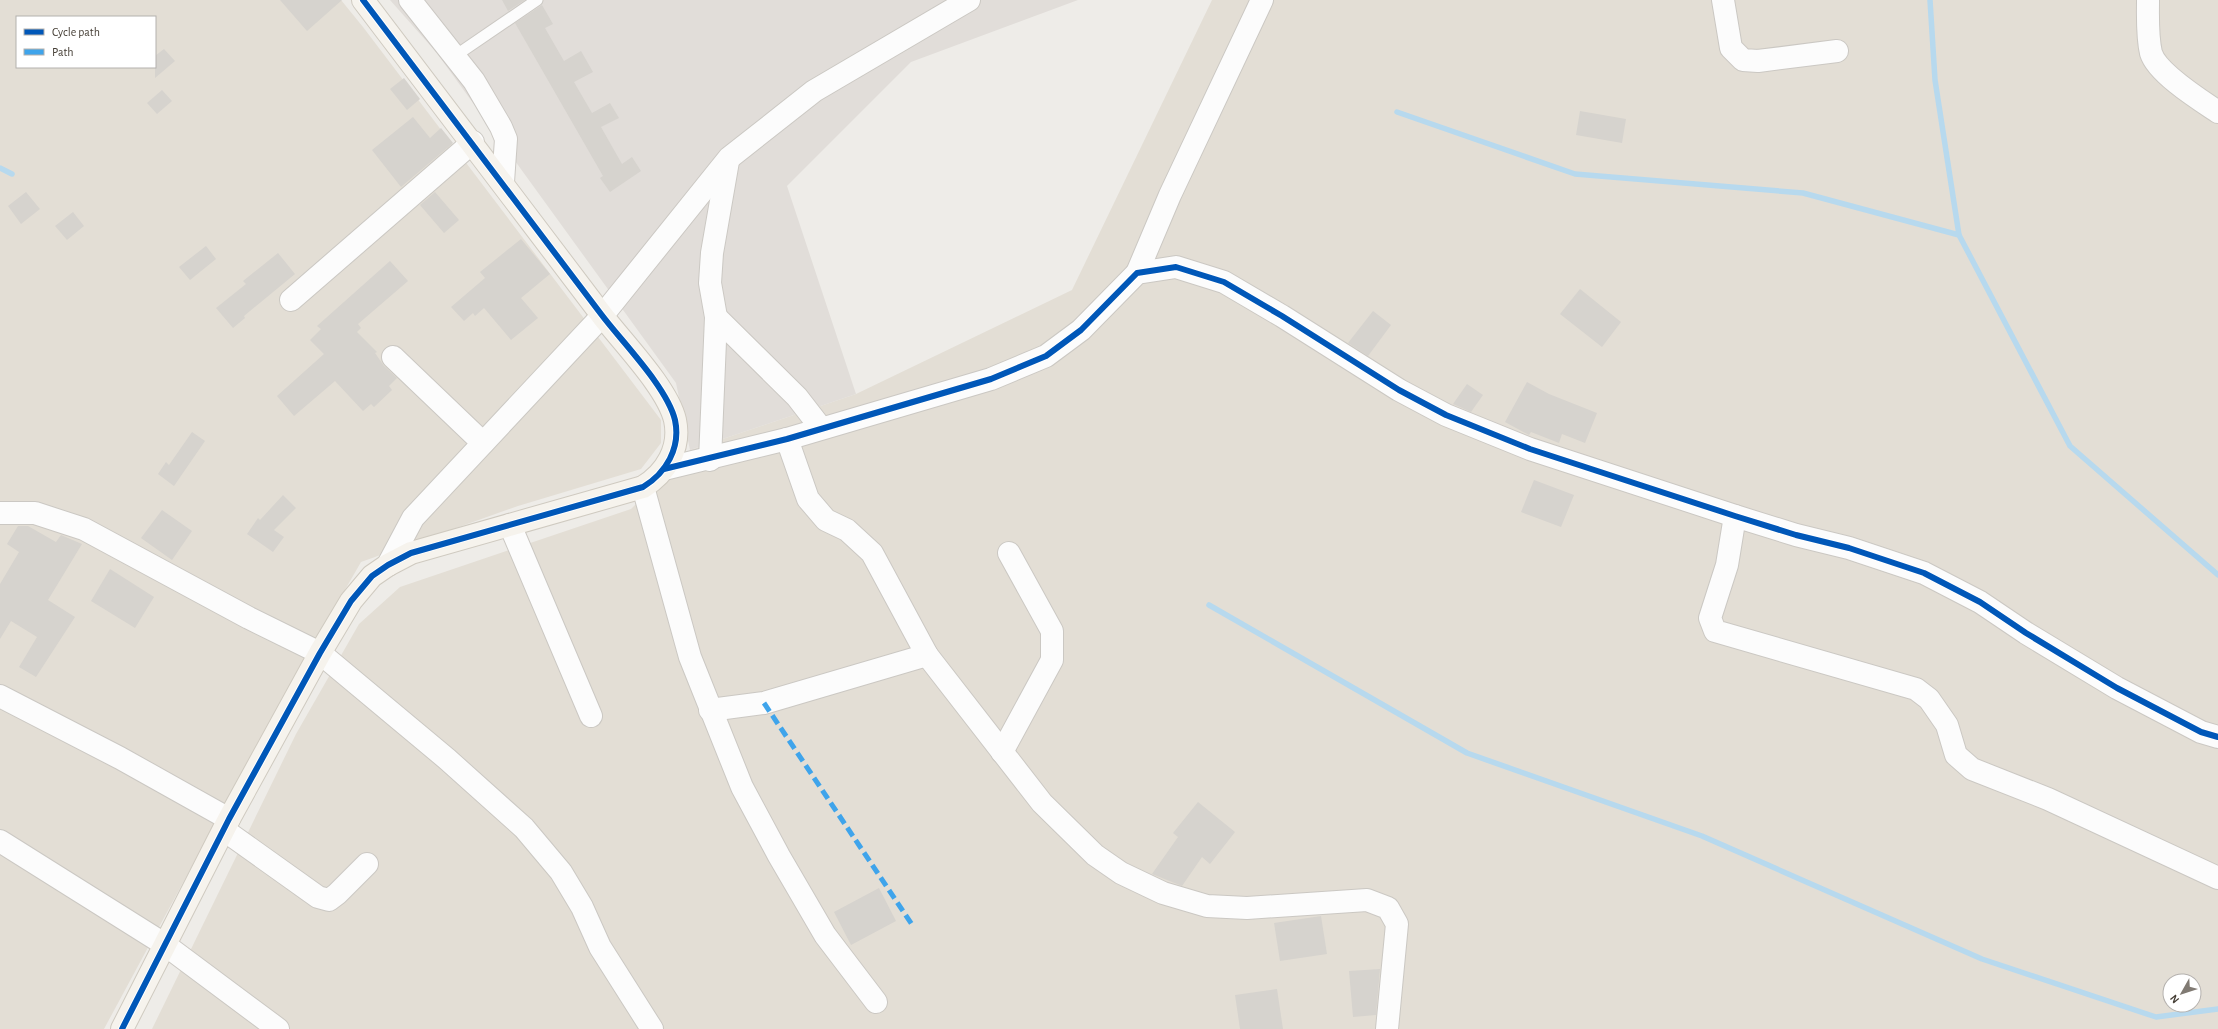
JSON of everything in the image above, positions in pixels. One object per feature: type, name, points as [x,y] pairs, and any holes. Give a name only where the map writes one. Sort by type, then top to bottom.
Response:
[{"type":"street","points":[[122,1029],[164,944],[227,824],[320,653],[352,601],[372,576],[388,565],[411,553],[643,486],[656,479],[664,470],[672,455],[677,436],[675,420],[652,377],[602,316],[473,142],[363,0]]},
{"type":"street","points":[[410,0],[474,81],[502,127],[506,140],[503,182]]},
{"type":"street","points":[[388,565],[413,518],[602,316],[729,158],[814,90],[970,0]]},
{"type":"street","points":[[664,470],[710,460],[787,439],[991,379],[1046,356],[1081,330],[1137,273],[1170,195],[1262,0]]},
{"type":"street","points":[[1723,0],[1731,48],[1743,60],[1758,61],[1837,51]]},
{"type":"street","points":[[2148,0],[2148,30],[2152,54],[2166,74],[2194,96],[2218,112]]},
{"type":"street","points":[[290,300],[473,142]]},
{"type":"street","points":[[710,460],[716,317],[710,283],[712,253],[729,158]]},
{"type":"street","points":[[1137,273],[1176,267],[1224,282],[1282,316],[1399,390],[1446,414],[1530,449],[1735,516],[1796,535],[1848,548],[1924,573],[1980,602],[2026,633],[2116,688],[2201,732],[2218,737]]},
{"type":"street","points":[[716,317],[797,398],[821,428]]},
{"type":"street","points":[[393,357],[484,442]]},
{"type":"street","points":[[787,439],[808,499],[826,520],[847,530],[872,553],[927,655],[1042,803],[1095,855],[1121,873],[1162,893],[1207,906],[1247,908],[1367,900],[1388,908],[1397,924],[1387,1029]]},
{"type":"street","points":[[643,486],[690,657],[742,787],[779,856],[825,935],[876,1002]]},
{"type":"street","points":[[0,513],[35,513],[84,529],[248,618],[320,653],[447,759],[524,828],[561,872],[582,907],[600,946],[652,1029]]},
{"type":"street","points":[[1735,516],[1727,565],[1710,618],[1715,631],[1916,689],[1932,704],[1947,725],[1956,755],[1972,769],[2048,799],[2218,878]]},
{"type":"street","points":[[510,525],[591,716]]},
{"type":"street","points":[[1002,752],[1052,660],[1052,631],[1009,553]]},
{"type":"street","points":[[710,710],[764,703],[927,655]]},
{"type":"street","points":[[0,696],[120,758],[227,824],[318,897],[329,900],[367,864]]},
{"type":"street","points":[[0,840],[164,944],[278,1029]]},
{"type":"lane","points":[[455,56],[537,0]]},
{"type":"shaded area","points":[[0,0],[341,0],[661,420],[661,443],[641,469],[518,506],[361,562],[281,701],[104,1029],[0,1029]]},
{"type":"shaded area","points":[[390,0],[1078,0],[911,62],[787,186],[856,394],[690,450],[676,383],[436,52]]},
{"type":"shaded area","points":[[1212,0],[2218,0],[2218,1029],[152,1029],[296,734],[359,624],[400,587],[631,509],[690,450],[856,394],[1072,290]]},
{"type":"building","points":[[280,0],[342,0],[307,31]]},
{"type":"building","points":[[502,0],[525,0],[508,11]]},
{"type":"building","points":[[542,5],[553,24],[545,28],[564,61],[581,51],[593,72],[574,82],[592,113],[610,103],[619,118],[601,127],[622,164],[632,157],[641,171],[610,192],[600,178],[603,176],[515,23]]},
{"type":"building","points":[[164,49],[175,61],[155,78],[156,68],[156,55]]},
{"type":"building","points":[[404,78],[420,99],[407,110],[390,89]]},
{"type":"building","points":[[162,90],[172,101],[157,114],[147,103]]},
{"type":"building","points":[[1580,111],[1626,119],[1622,143],[1576,135]]},
{"type":"building","points":[[413,117],[430,138],[441,128],[453,143],[401,187],[372,150]]},
{"type":"building","points":[[26,192],[40,209],[21,224],[8,206]]},
{"type":"building","points":[[435,192],[459,220],[444,233],[420,205]]},
{"type":"building","points":[[73,212],[84,226],[67,240],[55,226]]},
{"type":"building","points":[[521,239],[550,274],[521,298],[538,318],[511,340],[484,308],[475,316],[473,313],[464,321],[451,307],[485,278],[480,272]]},
{"type":"building","points":[[206,246],[216,259],[190,280],[179,267]]},
{"type":"building","points":[[278,253],[295,274],[244,316],[245,318],[233,328],[216,308],[246,284],[243,281]]},
{"type":"building","points":[[390,261],[408,281],[358,324],[361,328],[357,332],[377,352],[375,353],[384,366],[397,378],[389,386],[392,390],[374,407],[371,404],[363,411],[335,381],[294,416],[277,396],[324,354],[310,340],[321,329],[317,326]]},
{"type":"building","points":[[1580,289],[1621,322],[1602,347],[1560,314]]},
{"type":"building","points":[[1373,311],[1391,325],[1368,356],[1348,343]]},
{"type":"building","points":[[1527,382],[1549,394],[1597,413],[1585,443],[1562,434],[1559,443],[1531,432],[1529,435],[1505,422]]},
{"type":"building","points":[[1467,384],[1483,395],[1471,412],[1453,404]]},
{"type":"building","points":[[192,432],[205,441],[174,486],[158,474],[166,462],[169,465]]},
{"type":"building","points":[[1534,480],[1574,495],[1561,527],[1521,512]]},
{"type":"building","points":[[283,495],[296,508],[274,530],[284,537],[273,552],[247,534],[258,518],[260,520]]},
{"type":"building","points":[[162,510],[192,531],[172,560],[141,538]]},
{"type":"building","points":[[18,526],[28,526],[56,542],[61,535],[82,544],[48,600],[75,617],[36,677],[19,667],[37,637],[11,621],[0,639],[0,584],[19,552],[7,544]]},
{"type":"building","points":[[110,569],[154,597],[135,628],[91,601]]},
{"type":"building","points":[[1198,802],[1235,832],[1210,864],[1202,857],[1182,886],[1152,874],[1178,837],[1173,833]]},
{"type":"building","points":[[879,888],[896,921],[851,945],[834,912]]},
{"type":"building","points":[[1321,916],[1327,954],[1280,961],[1274,923]]},
{"type":"building","points":[[1380,969],[1376,1015],[1353,1017],[1349,971]]},
{"type":"building","points":[[1277,989],[1283,1029],[1240,1029],[1235,995]]},
{"type":"waterway","points":[[1930,0],[1935,80],[1959,235]]},
{"type":"waterway","points":[[1397,112],[1575,174],[1803,193],[1959,235],[2070,446],[2218,575]]},
{"type":"waterway","points":[[0,168],[12,174]]},
{"type":"waterway","points":[[1209,605],[1467,753],[1702,836],[1982,959],[2156,1017],[2218,1009]]},
{"type":"marked path","points":[[764,703],[913,926]]},
{"type":"cycle path","points":[[122,1029],[229,819],[320,653],[351,601],[372,576],[388,565],[411,553],[643,487],[659,475],[670,459],[674,450],[676,440],[675,420],[663,393],[654,379],[601,314],[363,0]]},
{"type":"cycle path","points":[[664,469],[787,439],[991,379],[1046,356],[1081,330],[1137,273],[1176,267],[1224,282],[1282,316],[1399,390],[1446,415],[1530,449],[1735,516],[1796,535],[1849,548],[1924,573],[1980,602],[2026,633],[2117,688],[2201,732],[2218,737]]}]
